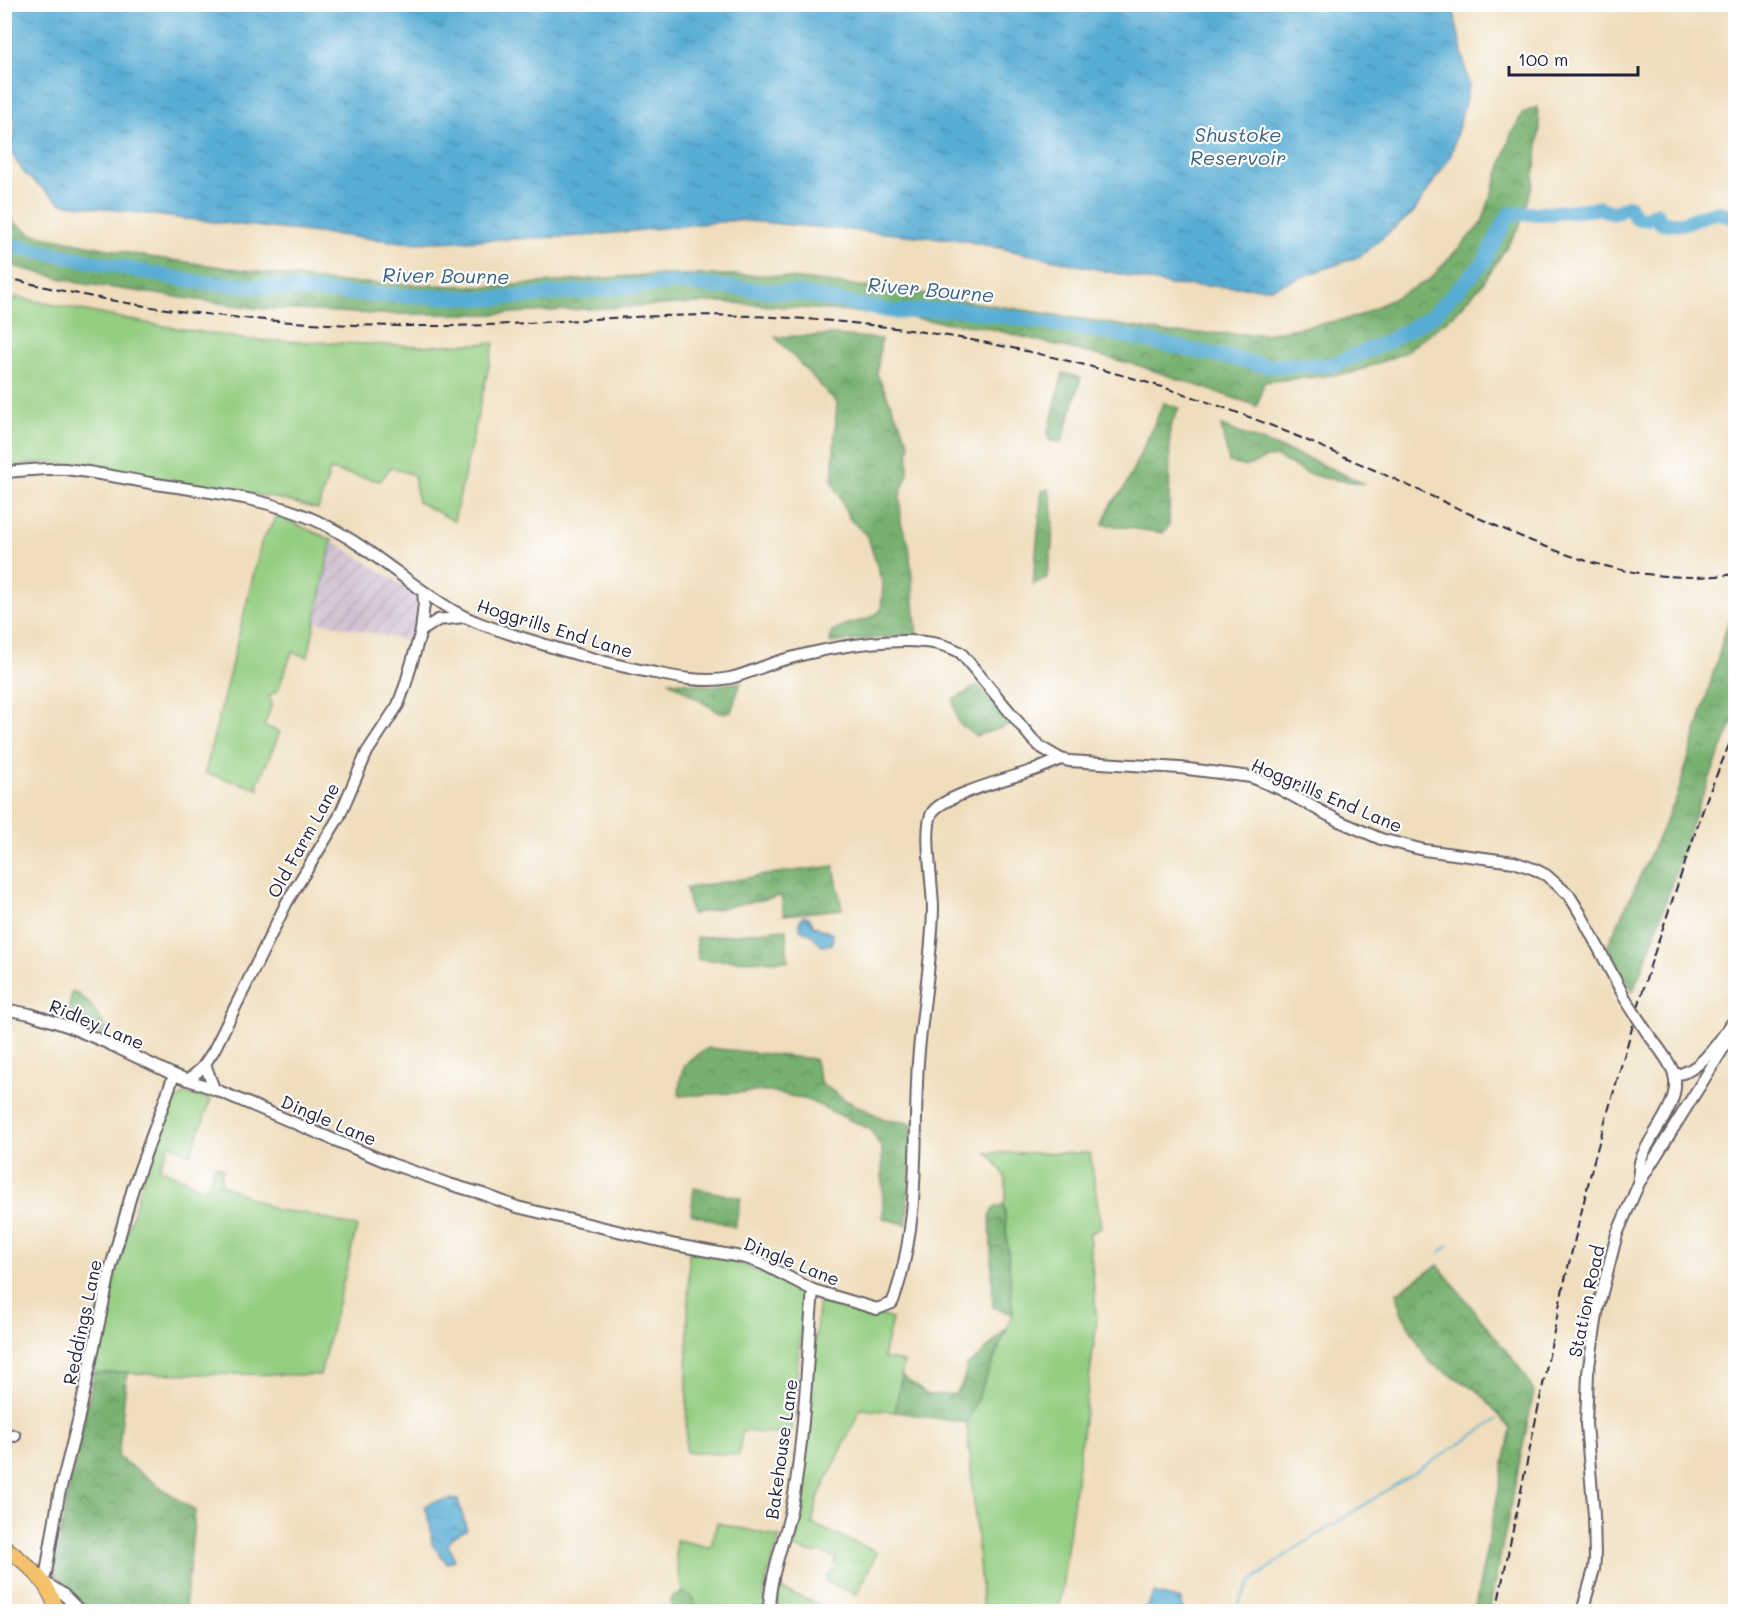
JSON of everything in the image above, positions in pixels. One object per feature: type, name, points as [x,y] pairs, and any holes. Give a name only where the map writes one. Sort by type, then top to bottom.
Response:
[{"type":"main road","points":[[4,1546],[26,1563],[43,1581],[56,1609]]},
{"type":"street","name":"Hoggrills End Lane","points":[[4,472],[52,469],[82,471],[227,495],[284,508],[336,531],[464,617],[597,662],[660,674],[706,680],[730,678],[781,660],[818,651],[894,642],[927,641],[952,647],[961,653],[1011,715],[1042,748],[1061,759],[1180,768],[1251,777],[1381,839],[1424,850],[1497,859],[1525,865],[1546,875],[1569,895],[1626,1000],[1674,1075]]},
{"type":"street","name":"Old Farm Lane","points":[[188,1080],[205,1064],[287,902],[339,817],[367,752],[398,705],[421,631],[423,591]]},
{"type":"street","points":[[421,631],[438,620],[464,617]]},
{"type":"street","points":[[1033,771],[1042,748]]},
{"type":"street","name":"Dingle Lane","points":[[174,1075],[214,1089],[389,1163],[517,1207],[676,1245],[747,1258],[813,1290],[877,1309],[892,1303],[915,1197],[918,1060],[932,930],[930,818],[934,810],[950,800],[1061,759]]},
{"type":"street","name":"Ridley Lane","points":[[4,1009],[30,1014],[67,1026],[174,1075]]},
{"type":"street","points":[[1639,1183],[1638,1168],[1641,1158],[1673,1098],[1676,1088],[1674,1075],[1682,1075],[1698,1064],[1736,1018]]},
{"type":"street","name":"Station Road","points":[[1582,1611],[1595,1558],[1594,1515],[1586,1425],[1588,1373],[1592,1339],[1617,1234],[1639,1183],[1736,1028]]},
{"type":"street","points":[[205,1064],[214,1089]]},
{"type":"street","name":"Reddings Lane","points":[[43,1581],[58,1502],[111,1267],[133,1188],[174,1075]]},
{"type":"street","name":"Bakehouse Lane","points":[[769,1611],[772,1582],[788,1527],[796,1481],[807,1384],[813,1290]]},
{"type":"street","points":[[43,1581],[55,1587],[81,1611]]},
{"type":"street","points":[[56,1609],[71,1601]]},
{"type":"shaded area","points":[[332,540],[418,595],[413,642],[316,621]]},
{"type":"green space","points":[[1537,107],[1540,128],[1533,184],[1519,228],[1483,283],[1454,315],[1404,353],[1352,373],[1264,382],[1257,406],[1137,365],[983,327],[870,313],[719,302],[493,314],[377,314],[255,308],[79,283],[5,264],[5,217],[32,234],[149,257],[332,282],[489,287],[646,275],[767,275],[901,291],[1171,333],[1265,334],[1357,317],[1429,280],[1482,223],[1512,132],[1523,113]]},
{"type":"green space","points":[[15,297],[151,324],[251,340],[422,346],[494,343],[454,521],[418,502],[414,475],[391,467],[380,481],[330,470],[318,509],[272,497],[49,462],[5,466],[5,304],[13,301]]},
{"type":"green space","points":[[834,335],[881,339],[877,374],[909,443],[908,473],[900,494],[901,523],[909,545],[917,637],[898,636],[830,643],[831,632],[844,625],[868,619],[881,611],[883,585],[868,537],[849,518],[832,480],[837,403],[775,337]]},
{"type":"green space","points":[[1063,373],[1081,378],[1062,442],[1050,441],[1048,433]]},
{"type":"green space","points":[[1164,403],[1179,408],[1170,427],[1169,525],[1163,533],[1103,524],[1111,504],[1124,489]]},
{"type":"green space","points":[[1221,426],[1307,458],[1365,484],[1324,478],[1304,472],[1277,457],[1266,458],[1245,467],[1229,462]]},
{"type":"green space","points":[[1049,489],[1053,523],[1050,557],[1046,579],[1033,584],[1042,491]]},
{"type":"green space","points":[[275,515],[332,540],[308,657],[292,652],[278,690],[269,696],[272,704],[264,726],[280,732],[257,785],[259,789],[205,773],[262,540],[275,521]]},
{"type":"green space","points":[[1735,599],[1735,716],[1693,819],[1633,992],[1607,947],[1677,797]]},
{"type":"green space","points":[[669,681],[712,686],[741,682],[731,712],[720,713]]},
{"type":"green space","points":[[979,685],[1011,725],[975,736],[958,722],[953,700]]},
{"type":"green space","points":[[834,866],[842,909],[784,915],[781,896],[691,914],[686,888]]},
{"type":"green space","points":[[786,929],[788,961],[698,960],[696,938]]},
{"type":"green space","points":[[72,991],[90,1005],[110,1038],[66,1019]]},
{"type":"green space","points":[[709,1048],[814,1059],[821,1083],[847,1101],[886,1120],[912,1123],[907,1225],[883,1218],[882,1149],[871,1130],[808,1100],[769,1091],[679,1096],[682,1071],[688,1061]]},
{"type":"green space","points":[[186,1093],[211,1099],[191,1154],[170,1144],[159,1168],[205,1189],[216,1165],[222,1168],[221,1184],[276,1210],[303,1213],[357,1227],[320,1375],[94,1373],[115,1275],[144,1175],[176,1100]]},
{"type":"green space","points":[[987,1153],[1090,1153],[1101,1227],[1089,1234],[1097,1320],[1059,1611],[983,1611],[967,1423],[1013,1314],[1004,1204],[1006,1182],[998,1165]]},
{"type":"green space","points":[[694,1188],[741,1198],[735,1227],[691,1214]]},
{"type":"green space","points":[[1004,1204],[1013,1314],[993,1307],[990,1214],[994,1208]]},
{"type":"green space","points":[[689,1250],[733,1261],[774,1277],[804,1298],[791,1435],[742,1431],[739,1455],[686,1452]]},
{"type":"green space","points":[[1438,1265],[1522,1371],[1534,1392],[1489,1611],[1474,1611],[1511,1429],[1477,1390],[1429,1362],[1401,1312],[1397,1292]]},
{"type":"green space","points":[[819,1296],[892,1319],[883,1358],[904,1362],[895,1412],[861,1409],[818,1498],[812,1524],[877,1552],[857,1594],[826,1582],[827,1574],[830,1575],[832,1569],[836,1570],[837,1565],[834,1564],[836,1558],[820,1552],[817,1554],[790,1547],[803,1485]]},
{"type":"green space","points":[[1007,1328],[967,1423],[895,1412],[902,1376],[928,1395],[955,1394],[962,1385],[967,1366]]},
{"type":"green space","points":[[127,1372],[118,1457],[195,1511],[185,1611],[90,1611],[54,1573],[94,1373]]},
{"type":"green space","points":[[717,1523],[780,1537],[765,1583],[764,1611],[711,1611],[685,1607],[676,1559],[676,1540],[711,1547]]},
{"type":"green space","points":[[778,1588],[835,1611],[778,1611]]},
{"type":"green space","points":[[682,1592],[691,1596],[697,1611],[671,1611],[671,1599]]},
{"type":"water","name":"Shustoke Reservoir","points":[[4,5],[1449,5],[1454,12],[1469,87],[1451,155],[1413,213],[1360,256],[1271,288],[1170,285],[962,240],[737,220],[585,236],[411,243],[61,203],[25,174],[10,151],[14,123],[10,114],[5,110]]},
{"type":"water","points":[[803,916],[809,917],[814,926],[833,934],[832,944],[822,946],[811,934],[800,929],[799,922]]},
{"type":"water","points":[[458,1500],[467,1530],[452,1537],[448,1545],[454,1560],[447,1563],[432,1544],[430,1523],[425,1506],[432,1502]]},
{"type":"water","points":[[1154,1593],[1182,1600],[1183,1611],[1144,1611]]},
{"type":"waterway","name":"River Bourne","points":[[4,244],[196,282],[355,294],[496,299],[675,283],[797,293],[896,312],[957,309],[1111,333],[1268,366],[1332,365],[1385,343],[1432,316],[1483,263],[1509,214],[1600,208],[1613,213],[1629,206],[1636,218],[1646,219],[1656,213],[1660,222],[1677,224],[1717,213],[1723,213],[1736,221]]},
{"type":"waterway","points":[[1440,1252],[1449,1245]]},
{"type":"waterway","points":[[1233,1612],[1253,1580],[1290,1552],[1497,1420]]},
{"type":"railway","points":[[4,277],[58,290],[166,309],[274,321],[438,326],[708,315],[799,318],[936,334],[1063,360],[1136,379],[1209,402],[1334,452],[1503,529],[1598,564],[1631,572],[1664,576],[1699,577],[1736,574]]},
{"type":"railway","points":[[1496,1612],[1563,1288],[1594,1160],[1650,966],[1707,798],[1736,728]]}]
